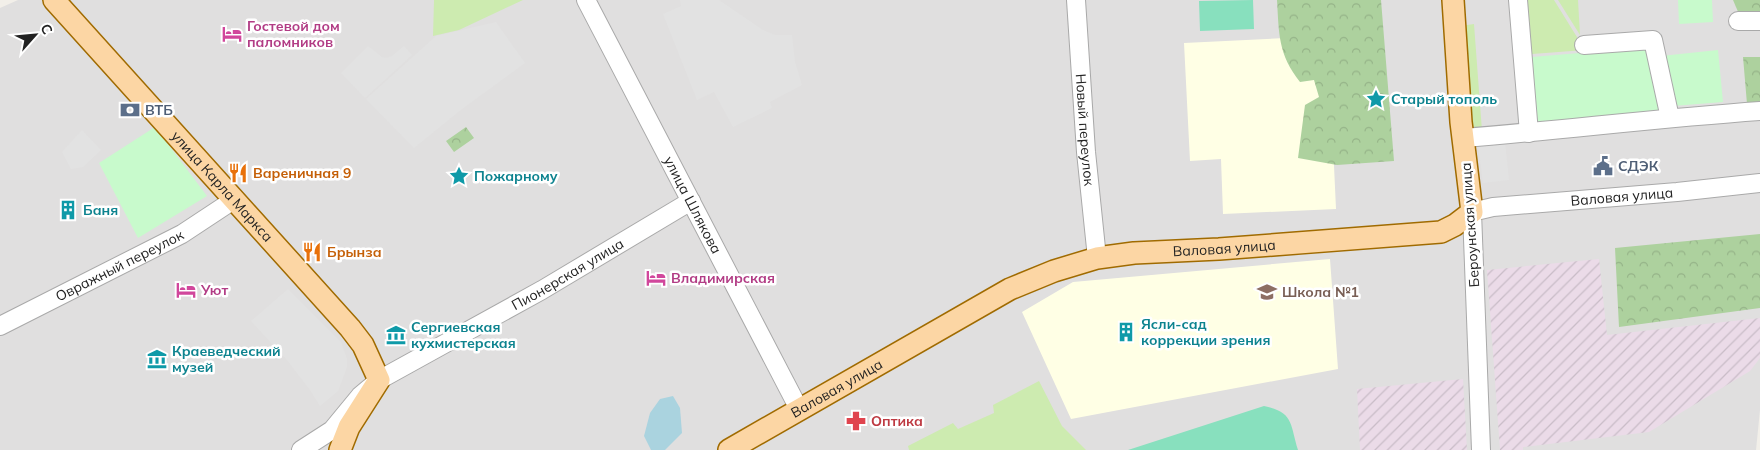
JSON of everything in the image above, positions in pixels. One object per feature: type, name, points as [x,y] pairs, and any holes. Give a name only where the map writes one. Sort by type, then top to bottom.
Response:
[{"type":"main road","name":"улица Карла Маркса","points":[[54,0],[350,328],[363,345],[380,380]]},
{"type":"main road","name":"Бероунская улица","points":[[1453,0],[1463,138],[1472,212]]},
{"type":"main road","name":"Валовая улица","points":[[729,450],[1010,290],[1054,271],[1097,258],[1134,253],[1219,249],[1441,232],[1455,225],[1472,212]]},
{"type":"main road","points":[[340,450],[349,427],[380,380]]},
{"type":"street","name":"улица Шлякова","points":[[586,0],[799,410]]},
{"type":"street","name":"Новый переулок","points":[[1076,0],[1086,152],[1097,258]]},
{"type":"street","points":[[1518,0],[1528,133]]},
{"type":"street","points":[[1738,21],[1760,21]]},
{"type":"street","points":[[1584,45],[1653,40],[1670,118]]},
{"type":"street","points":[[1463,138],[1760,111]]},
{"type":"street","name":"Валовая улица","points":[[1472,212],[1494,207],[1677,192],[1760,183]]},
{"type":"street","name":"Овражный переулок","points":[[0,326],[182,234],[235,199]]},
{"type":"street","name":"Пионерская улица","points":[[301,450],[332,430],[360,396],[380,380],[542,290],[691,201]]},
{"type":"street","name":"Бероунская улица","points":[[1472,212],[1482,450]]},
{"type":"shaded area","points":[[18,0],[1760,0],[1760,410],[1756,450],[0,450],[0,8]]},
{"type":"shaded area","points":[[680,0],[719,0],[763,30],[775,35],[792,35],[795,62],[802,85],[770,102],[772,108],[733,127],[714,92],[697,100],[663,14],[681,6]]},
{"type":"shaded area","points":[[496,22],[525,63],[462,109],[414,148],[366,99],[436,36]]},
{"type":"shaded area","points":[[1328,36],[1336,209],[1223,214],[1221,159],[1190,161],[1184,43]]},
{"type":"shaded area","points":[[368,46],[386,58],[392,56],[404,46],[412,55],[365,98],[341,73]]},
{"type":"shaded area","points":[[82,130],[101,150],[83,167],[71,169],[62,152]]},
{"type":"shaded area","points":[[1505,142],[1509,180],[1483,183],[1478,145]]},
{"type":"shaded area","points":[[1330,259],[1338,369],[1071,419],[1022,312],[1073,282]]},
{"type":"shaded area","points":[[1599,259],[1607,335],[1760,318],[1760,358],[1750,371],[1649,432],[1523,447],[1523,450],[1500,450],[1487,270]]},
{"type":"shaded area","points":[[288,289],[341,342],[347,359],[347,367],[338,391],[320,406],[287,360],[251,321]]},
{"type":"shaded area","points":[[1463,379],[1467,450],[1360,450],[1357,389]]},
{"type":"green space","points":[[434,0],[523,0],[459,30],[433,36]]},
{"type":"green space","points":[[1253,0],[1254,29],[1200,31],[1199,1]]},
{"type":"green space","points":[[1277,0],[1381,0],[1394,161],[1337,165],[1298,158],[1305,105],[1319,97],[1314,80],[1300,82],[1287,62],[1279,34]]},
{"type":"green space","points":[[1526,0],[1554,0],[1585,50],[1532,54]]},
{"type":"green space","points":[[1558,0],[1578,0],[1580,35]]},
{"type":"green space","points":[[1678,0],[1712,0],[1713,22],[1679,24]]},
{"type":"green space","points":[[1733,0],[1760,0],[1760,14],[1739,14]]},
{"type":"green space","points":[[1474,24],[1482,131],[1469,131],[1460,26]]},
{"type":"green space","points":[[1651,47],[1667,115],[1538,125],[1532,57]]},
{"type":"green space","points":[[1718,50],[1723,102],[1673,106],[1661,56]]},
{"type":"green space","points":[[1743,57],[1760,57],[1760,104],[1747,104]]},
{"type":"green space","points":[[155,127],[207,196],[138,238],[99,163]]},
{"type":"green space","points":[[466,127],[474,138],[454,152],[446,141]]},
{"type":"green space","points":[[1760,234],[1760,308],[1619,327],[1615,248]]},
{"type":"green space","points":[[1039,381],[1062,426],[1086,450],[909,450],[908,446],[953,423],[958,429],[994,413],[993,405]]},
{"type":"green space","points":[[1264,406],[1281,412],[1286,416],[1292,426],[1298,450],[1128,450]]},
{"type":"water","points":[[673,396],[680,408],[682,433],[665,450],[651,450],[644,436],[650,413],[660,399]]},
{"type":"place","name":"Гостевой дом паломников","points":[[232,34]]},
{"type":"place","name":"Старый тополь","points":[[1376,99]]},
{"type":"place","name":"ВТБ","points":[[130,110]]},
{"type":"place","name":"СДЭК","points":[[1603,166]]},
{"type":"place","name":"Вареничная 9","points":[[238,173]]},
{"type":"place","name":"Пожарному","points":[[459,176]]},
{"type":"place","name":"Баня","points":[[68,210]]},
{"type":"place","name":"Брынза","points":[[312,252]]},
{"type":"place","name":"Владимирская","points":[[656,278]]},
{"type":"place","name":"Уют","points":[[186,290]]},
{"type":"place","name":"Школа №1","points":[[1267,292]]},
{"type":"place","name":"Ясли-сад коррекции зрения","points":[[1126,332]]},
{"type":"place","name":"Сергиевская кухмистерская","points":[[396,335]]},
{"type":"place","name":"Краеведческий музей","points":[[157,359]]},
{"type":"place","name":"Оптика","points":[[856,421]]}]
